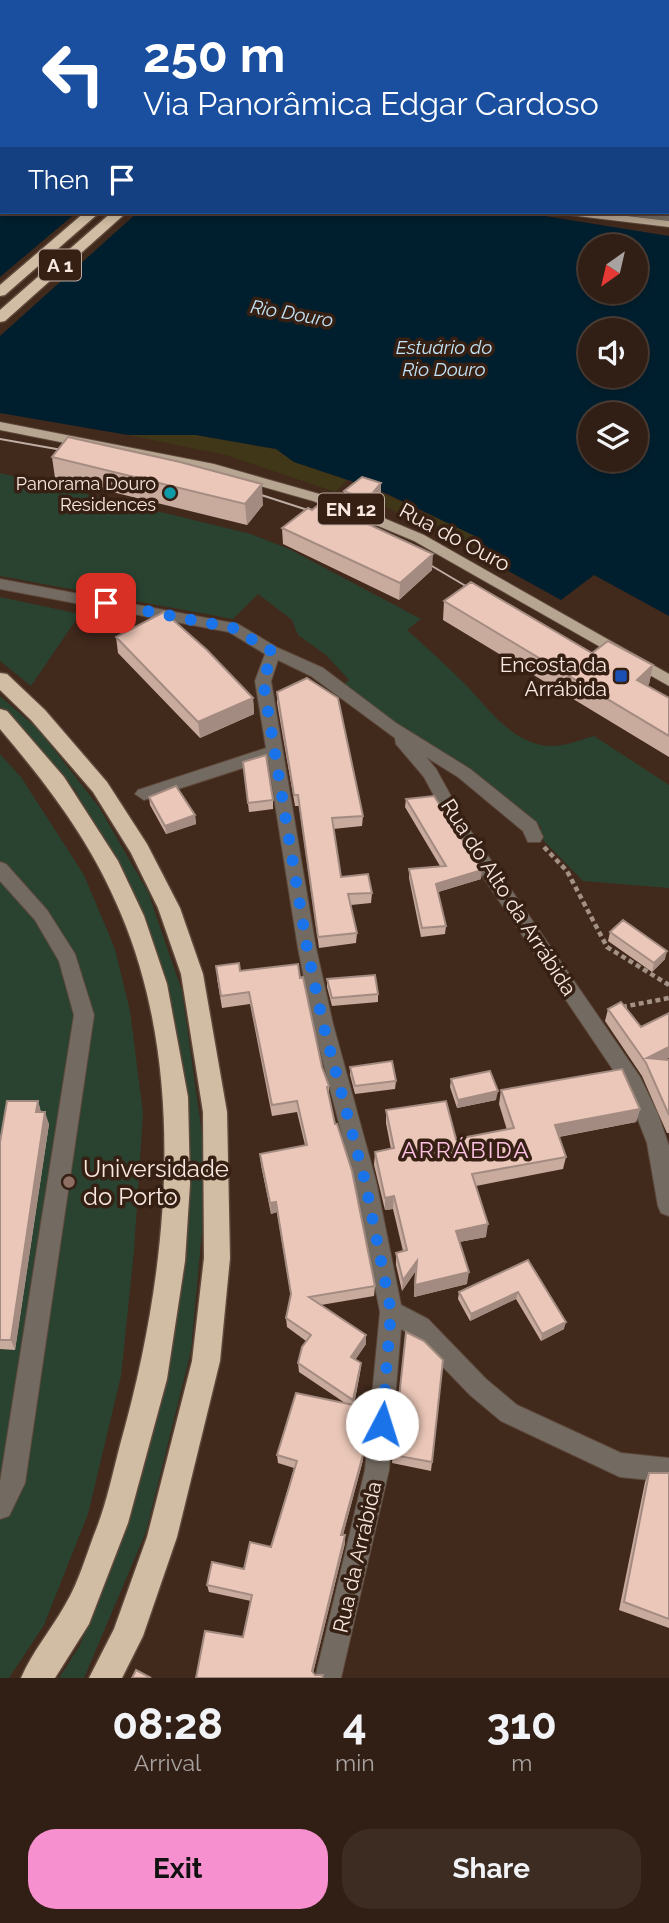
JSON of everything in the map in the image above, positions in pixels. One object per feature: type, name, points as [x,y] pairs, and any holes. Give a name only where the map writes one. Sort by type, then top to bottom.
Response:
[{"type":"highway","name":"A 1","points":[[0,292],[91,214]]},
{"type":"highway","name":"A 1","points":[[0,318],[118,214]]},
{"type":"highway","points":[[0,679],[38,715],[100,787],[140,850],[169,908],[192,974],[215,1112],[217,1258],[205,1361],[162,1537],[127,1636],[105,1678]]},
{"type":"highway","points":[[0,716],[57,782],[110,867],[133,916],[156,984],[176,1097],[177,1184],[173,1261],[153,1379],[113,1522],[78,1613],[37,1678]]},
{"type":"main road","points":[[584,214],[669,225]]},
{"type":"main road","name":"Rua do Ouro","points":[[0,426],[158,454],[225,470],[356,511],[419,538],[669,681]]},
{"type":"street","points":[[639,214],[669,218]]},
{"type":"street","name":"Rua do Alto da Arrábida","points":[[0,584],[233,628],[273,652],[317,672],[390,727],[464,772],[530,827],[534,837]]},
{"type":"street","name":"Rua da Arrábida","points":[[273,652],[263,681],[307,948],[323,1024],[365,1181],[391,1311],[377,1470],[328,1678]]},
{"type":"street","name":"Rua do Alto da Arrábida","points":[[390,727],[430,773],[462,832],[600,1036],[615,1053],[646,1106],[660,1144],[669,1206]]},
{"type":"street","points":[[144,794],[276,751]]},
{"type":"street","points":[[0,869],[41,915],[68,959],[84,1015],[13,1483],[0,1507]]},
{"type":"street","points":[[391,1311],[420,1327],[478,1387],[509,1413],[620,1465],[669,1470]]},
{"type":"path","points":[[534,837],[567,871],[607,947],[669,985]]},
{"type":"path","points":[[600,1036],[597,1025],[609,1010],[669,998]]},
{"type":"green space","points":[[0,473],[251,534],[289,549],[421,619],[407,630],[456,675],[498,720],[517,735],[548,746],[568,744],[594,736],[669,785],[669,888],[583,881],[540,837],[541,827],[472,772],[341,686],[349,680],[326,655],[298,635],[292,620],[258,594],[233,619],[0,576]]},
{"type":"green space","points":[[0,597],[80,614],[31,686],[0,661]]},
{"type":"green space","points":[[0,696],[38,729],[99,807],[148,892],[182,991],[203,1141],[202,1231],[191,1351],[146,1532],[84,1678],[59,1678],[80,1645],[127,1527],[172,1353],[187,1230],[190,1135],[169,993],[134,894],[75,790],[0,706]]},
{"type":"green space","name":"Universidade do Porto","points":[[0,754],[21,777],[84,875],[115,949],[130,1011],[143,1113],[134,1251],[121,1376],[88,1514],[44,1625],[9,1678],[0,1678]]},
{"type":"sand","points":[[128,435],[196,435],[276,449],[294,462],[347,480],[335,492],[226,455]]},
{"type":"sand","points":[[380,492],[475,536],[505,569],[465,541],[371,501]]},
{"type":"water","name":"Estuário do Rio Douro","points":[[0,214],[532,214],[669,236],[669,616],[594,575],[561,600],[505,569],[475,536],[381,491],[294,462],[276,449],[196,435],[128,435],[0,413]]},
{"type":"pier","points":[[75,214],[136,214],[0,336],[0,277]]},
{"type":"building","points":[[68,437],[262,484],[245,504],[52,457]]},
{"type":"building","points":[[362,477],[381,483],[367,500],[344,491]]},
{"type":"building","points":[[331,495],[356,504],[346,514],[433,554],[400,583],[282,528]]},
{"type":"building","points":[[471,582],[592,653],[608,641],[653,665],[637,680],[669,698],[669,736],[444,601]]},
{"type":"building","points":[[164,612],[207,650],[253,698],[198,722],[116,637]]},
{"type":"building","points":[[307,678],[338,698],[363,816],[332,818],[341,877],[368,874],[372,893],[348,894],[357,933],[318,937],[298,795],[294,795],[277,692]]},
{"type":"building","points":[[266,755],[273,800],[248,803],[243,762]]},
{"type":"building","points":[[176,786],[195,815],[165,826],[149,797]]},
{"type":"building","points":[[434,796],[482,870],[436,884],[446,926],[422,928],[409,869],[446,866],[406,799]]},
{"type":"building","points":[[623,920],[667,951],[654,963],[610,932]]},
{"type":"building","points":[[239,963],[240,971],[298,964],[300,978],[303,977],[322,1067],[329,1086],[327,1087],[335,1124],[352,1171],[375,1286],[309,1297],[366,1335],[351,1357],[361,1363],[353,1400],[298,1363],[302,1347],[311,1335],[286,1318],[291,1294],[276,1202],[270,1203],[260,1154],[307,1145],[297,1101],[272,1105],[249,992],[221,996],[216,966]]},
{"type":"building","points":[[375,975],[378,994],[332,998],[327,979]]},
{"type":"building","points":[[621,1002],[641,1027],[669,1013],[669,1047],[647,1058],[669,1060],[669,1115],[646,1063],[608,1009]]},
{"type":"building","points":[[392,1061],[396,1081],[355,1086],[350,1067]]},
{"type":"building","points":[[622,1069],[640,1109],[555,1125],[566,1157],[472,1174],[488,1224],[456,1231],[469,1272],[415,1285],[417,1261],[403,1280],[396,1253],[407,1250],[394,1196],[385,1198],[375,1152],[394,1148],[386,1110],[446,1101],[456,1139],[514,1128],[501,1090]]},
{"type":"building","points":[[490,1071],[498,1091],[458,1100],[451,1079]]},
{"type":"building","points":[[7,1101],[38,1101],[36,1112],[45,1112],[11,1340],[0,1340],[0,1142]]},
{"type":"building","points":[[528,1260],[566,1322],[542,1334],[518,1292],[471,1314],[459,1292]]},
{"type":"building","points":[[406,1332],[424,1341],[443,1360],[432,1462],[393,1455]]},
{"type":"building","points":[[296,1393],[368,1408],[364,1451],[341,1535],[345,1535],[312,1671],[315,1675],[323,1675],[322,1678],[196,1678],[205,1631],[243,1637],[252,1595],[207,1585],[212,1562],[244,1569],[250,1542],[271,1547],[297,1461],[277,1455]]},
{"type":"building","points":[[649,1473],[669,1473],[669,1619],[624,1602]]},
{"type":"building","points":[[136,1670],[151,1678],[132,1678]]},
{"type":"tram line","points":[[0,439],[79,453]]},
{"type":"tram line","points":[[246,490],[326,516]]},
{"type":"tram line","points":[[415,556],[481,595]]},
{"type":"place","name":"Panorama Douro Residences","points":[[170,493]]},
{"type":"place","name":"Encosta da Arrábida","points":[[621,676]]},
{"type":"place","name":"Universidade do Porto","points":[[69,1182]]},
{"type":"district","name":"ARRÁBIDA","points":[[466,1149]]},
{"type":"route","points":[[106,603],[233,628],[273,652],[263,681],[307,948],[323,1024],[365,1181],[391,1311],[382,1424]]},
{"type":"water label","name":"Rio Douro","points":[[292,313]]}]
